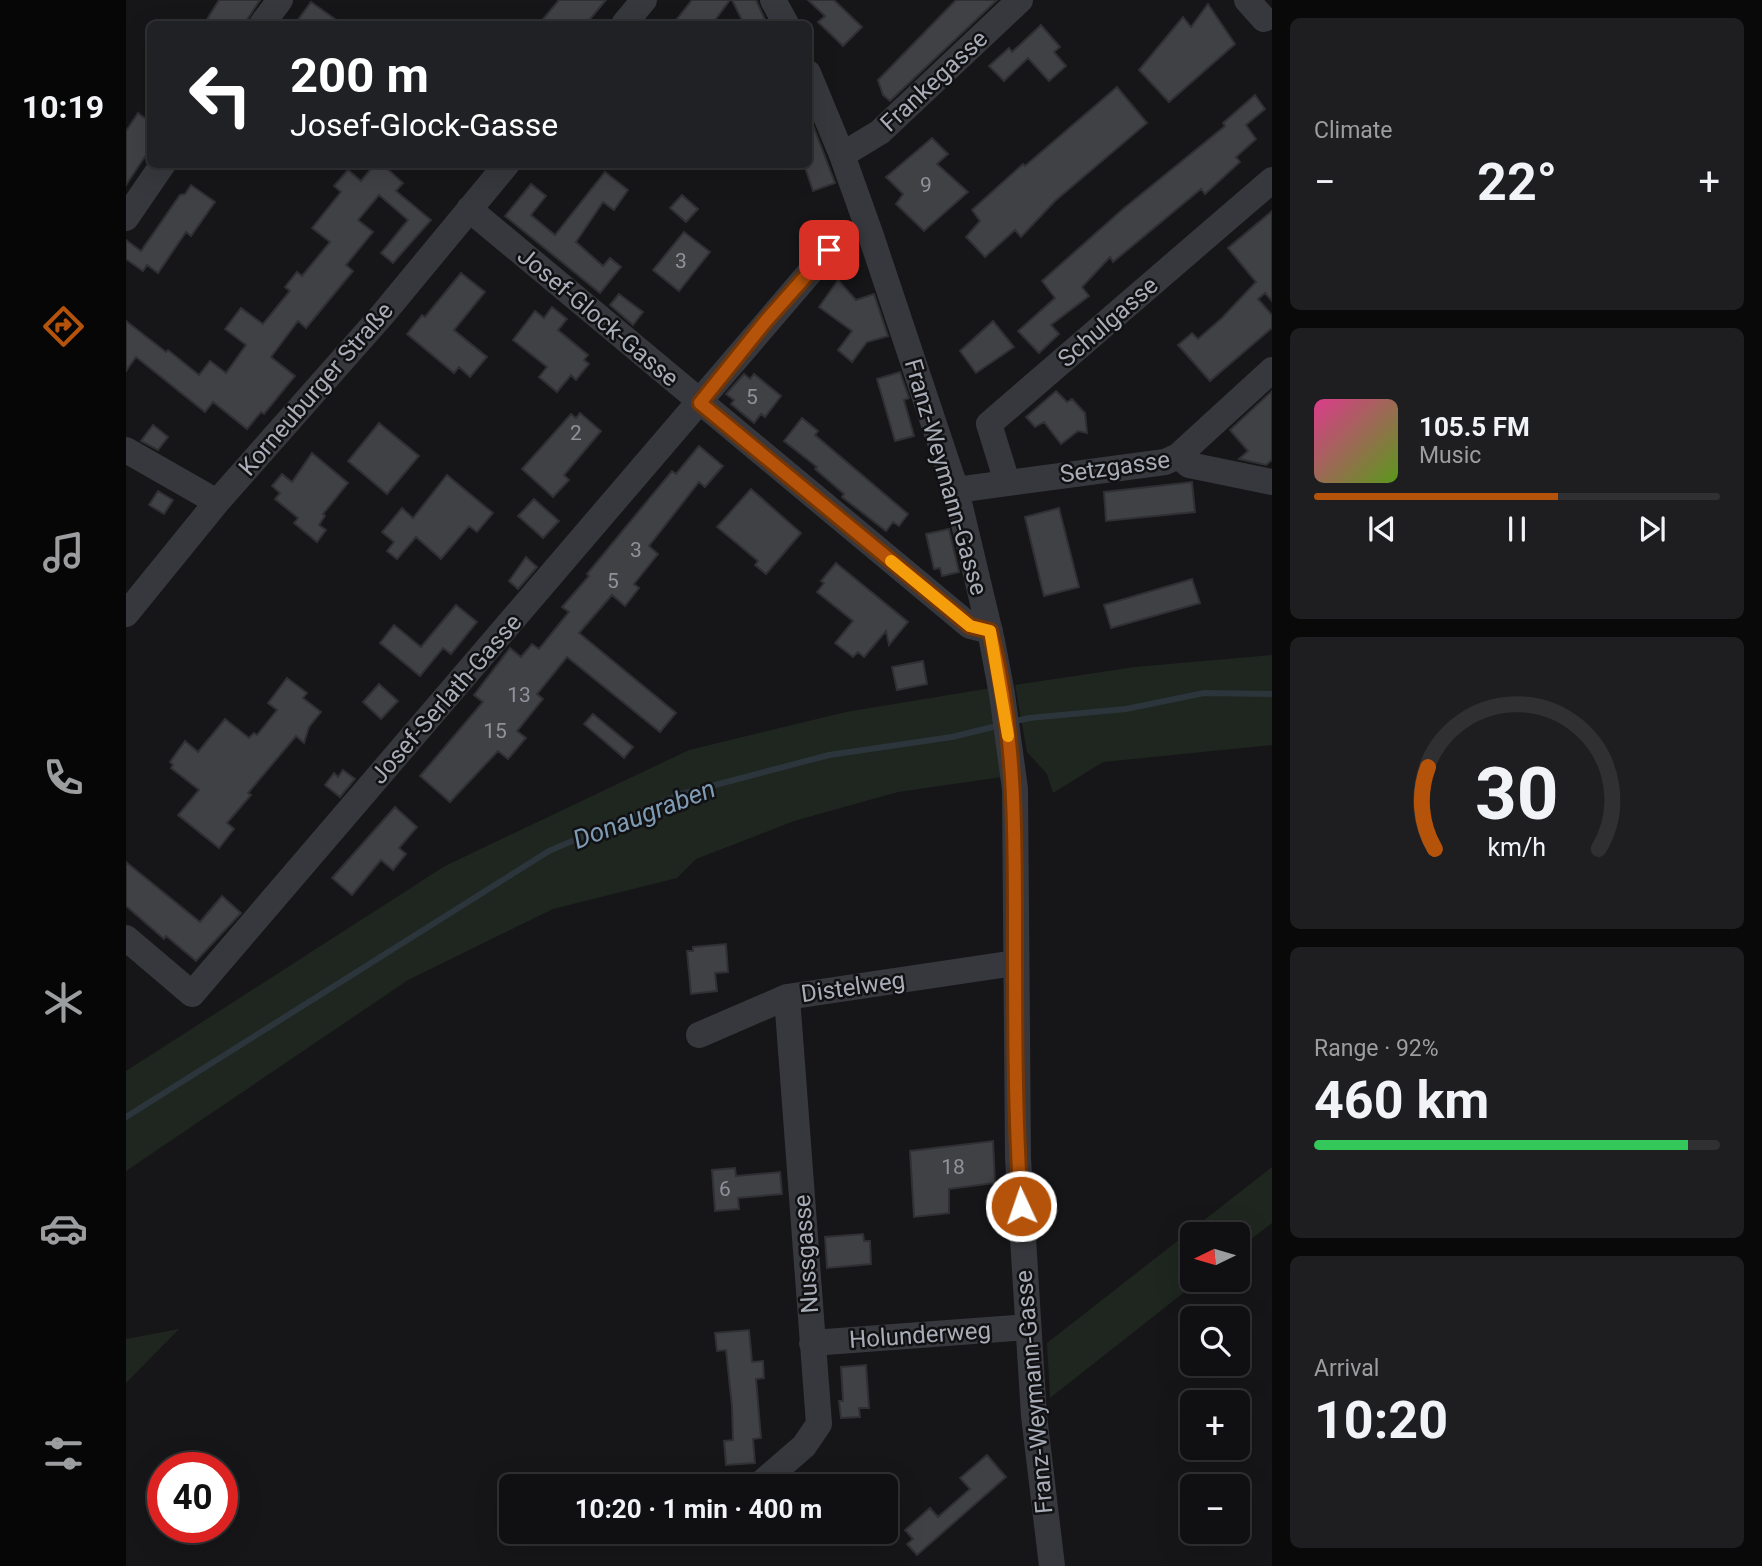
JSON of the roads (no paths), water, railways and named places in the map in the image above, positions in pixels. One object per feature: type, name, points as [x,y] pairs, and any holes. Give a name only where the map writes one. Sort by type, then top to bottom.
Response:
[{"type":"street","points":[[264,21],[280,0]]},
{"type":"street","points":[[626,21],[644,0]]},
{"type":"street","points":[[774,0],[784,21]]},
{"type":"street","name":"Frankegasse","points":[[842,155],[880,132],[1020,0]]},
{"type":"street","name":"Franz-Weymann-Gasse","points":[[812,83],[842,155],[956,490],[990,631],[1002,694],[1015,789],[1018,1158],[1027,1326],[1036,1440],[1052,1566]]},
{"type":"street","points":[[126,218],[160,168]]},
{"type":"street","name":"Korneuburger Straße","points":[[126,614],[217,502],[383,314],[504,168]]},
{"type":"street","name":"Schulgasse","points":[[1007,482],[989,424],[1272,180]]},
{"type":"street","name":"Josef-Glock-Gasse","points":[[470,209],[970,626],[990,631]]},
{"type":"street","name":"Josef-Serlath-Gasse","points":[[126,938],[192,993],[829,250]]},
{"type":"street","points":[[1178,456],[1272,370]]},
{"type":"street","points":[[126,450],[217,502]]},
{"type":"street","name":"Setzgasse","points":[[956,490],[1164,462],[1178,456],[1189,465],[1272,482]]},
{"type":"street","name":"Distelweg","points":[[699,1035],[787,997],[1015,963]]},
{"type":"street","name":"Nussgasse","points":[[772,1474],[804,1446],[819,1424],[787,997]]},
{"type":"street","name":"Holunderweg","points":[[812,1343],[1027,1326]]},
{"type":"waterway","name":"Donaugraben","points":[[1011,722],[1126,709],[1204,693],[1272,694]]},
{"type":"waterway","name":"Donaugraben","points":[[126,1117],[549,851],[681,794],[829,755],[952,737],[1001,725]]}]
